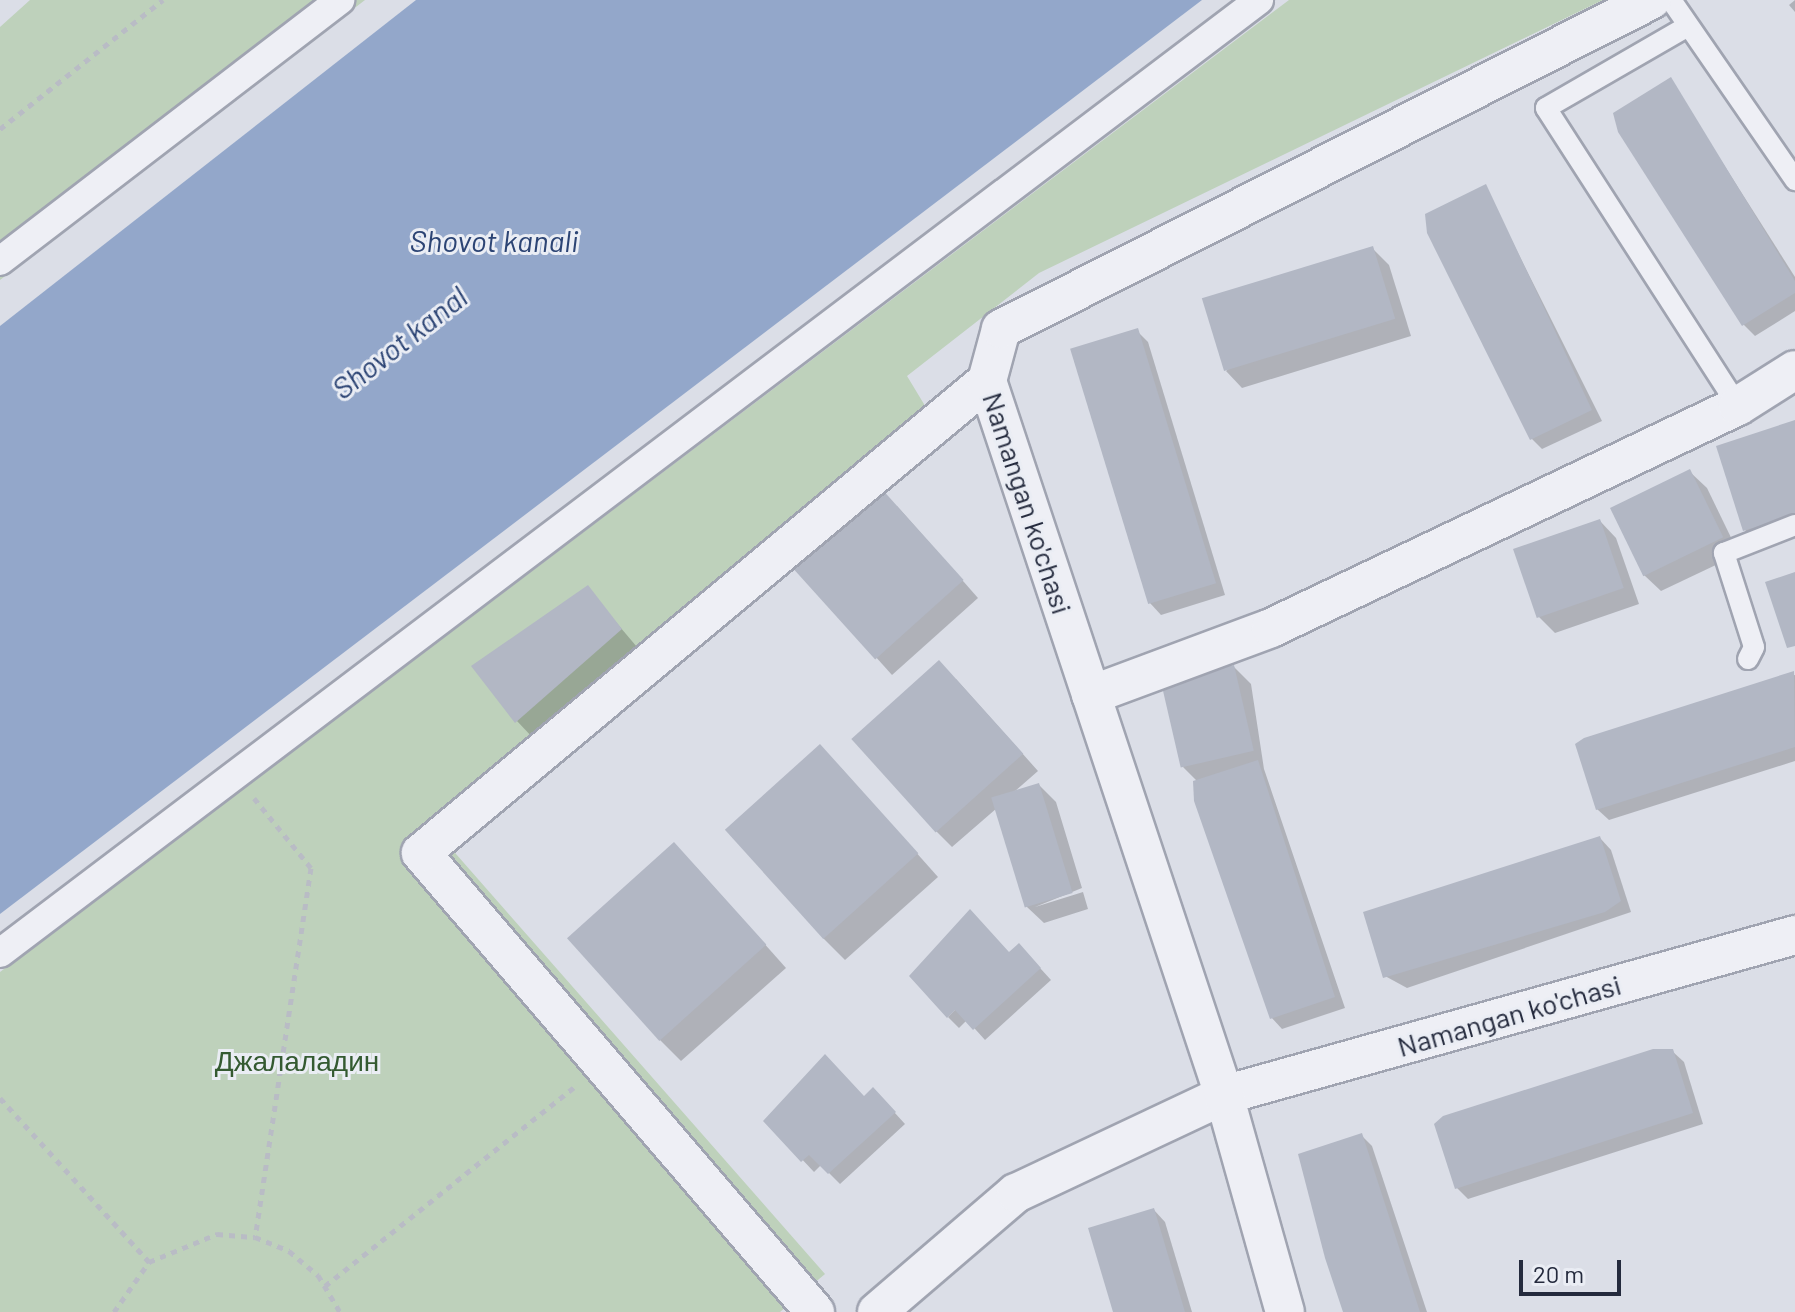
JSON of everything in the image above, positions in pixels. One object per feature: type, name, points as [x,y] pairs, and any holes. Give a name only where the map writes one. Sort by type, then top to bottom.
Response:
[{"type":"street","points":[[0,261],[340,0]]},
{"type":"street","points":[[0,953],[233,773],[1259,0]]},
{"type":"street","name":"Namangan ko'chasi","points":[[1285,1312],[1224,1095],[987,381],[1001,329],[1651,0]]},
{"type":"street","points":[[1091,695],[1271,628],[1738,406],[1795,370]]},
{"type":"street","points":[[815,1312],[600,1066],[421,853],[987,381]]},
{"type":"street","name":"Namangan ko'chasi","points":[[877,1312],[1016,1193],[1224,1095],[1795,935]]},
{"type":"lane","points":[[1671,0],[1795,180]]},
{"type":"lane","points":[[1688,26],[1546,108],[1738,406]]},
{"type":"lane","points":[[1748,659],[1754,647],[1724,553],[1795,525]]},
{"type":"path","points":[[0,129],[163,0]]},
{"type":"path","points":[[233,773],[311,868],[255,1237]]},
{"type":"path","points":[[325,1286],[600,1066]]},
{"type":"path","points":[[0,1098],[149,1262]]},
{"type":"path","points":[[114,1312],[149,1262],[217,1234],[255,1237],[289,1251],[325,1286],[340,1312]]},
{"type":"green space","points":[[30,0],[365,0],[0,280],[0,27]]},
{"type":"green space","name":"Джалаладин","points":[[1289,0],[1603,0],[1039,273],[907,376],[930,414],[449,846],[825,1274],[780,1312],[0,1312],[0,972]]},
{"type":"water","name":"Shovot kanali","points":[[416,0],[1202,0],[0,914],[0,326]]},
{"type":"building","points":[[1671,77],[1795,281],[1795,293],[1742,326],[1618,132],[1613,113]]},
{"type":"building","points":[[1486,184],[1592,410],[1530,440],[1427,233],[1425,214]]},
{"type":"building","points":[[1373,246],[1395,319],[1224,371],[1202,298]]},
{"type":"building","points":[[1138,328],[1216,583],[1148,604],[1070,349]]},
{"type":"building","points":[[1795,420],[1795,515],[1743,531],[1716,446]]},
{"type":"building","points":[[1690,469],[1723,537],[1643,576],[1610,508]]},
{"type":"building","points":[[880,487],[964,580],[875,660],[792,567]]},
{"type":"building","points":[[1600,519],[1624,588],[1537,618],[1513,549]]},
{"type":"building","points":[[1795,572],[1795,646],[1787,648],[1765,582]]},
{"type":"building","points":[[588,585],[622,629],[515,723],[471,666]]},
{"type":"building","points":[[939,660],[1023,754],[936,833],[851,739]]},
{"type":"building","points":[[1234,665],[1254,751],[1181,768],[1161,682]]},
{"type":"building","points":[[1794,671],[1795,747],[1596,810],[1575,744],[1584,738]]},
{"type":"building","points":[[820,744],[918,853],[823,939],[725,830]]},
{"type":"building","points":[[1258,760],[1335,997],[1270,1019],[1194,801],[1193,781]]},
{"type":"building","points":[[1039,783],[1073,893],[1025,908],[991,798]]},
{"type":"building","points":[[1600,836],[1621,901],[1605,912],[1383,978],[1363,912]]},
{"type":"building","points":[[674,842],[766,945],[659,1041],[567,938]]},
{"type":"building","points":[[970,909],[1009,952],[1019,943],[1041,968],[973,1030],[955,1010],[947,1018],[909,976]]},
{"type":"building","points":[[1653,1049],[1673,1049],[1693,1113],[1455,1189],[1434,1124],[1443,1116]]},
{"type":"building","points":[[825,1054],[864,1096],[873,1087],[896,1112],[828,1174],[809,1155],[801,1162],[763,1121]]},
{"type":"building","points":[[1362,1133],[1420,1312],[1343,1312],[1325,1258],[1298,1154]]},
{"type":"building","points":[[1154,1208],[1185,1312],[1113,1312],[1088,1228]]},
{"type":"water label","name":"Shovot kanal","points":[[399,342]]}]
